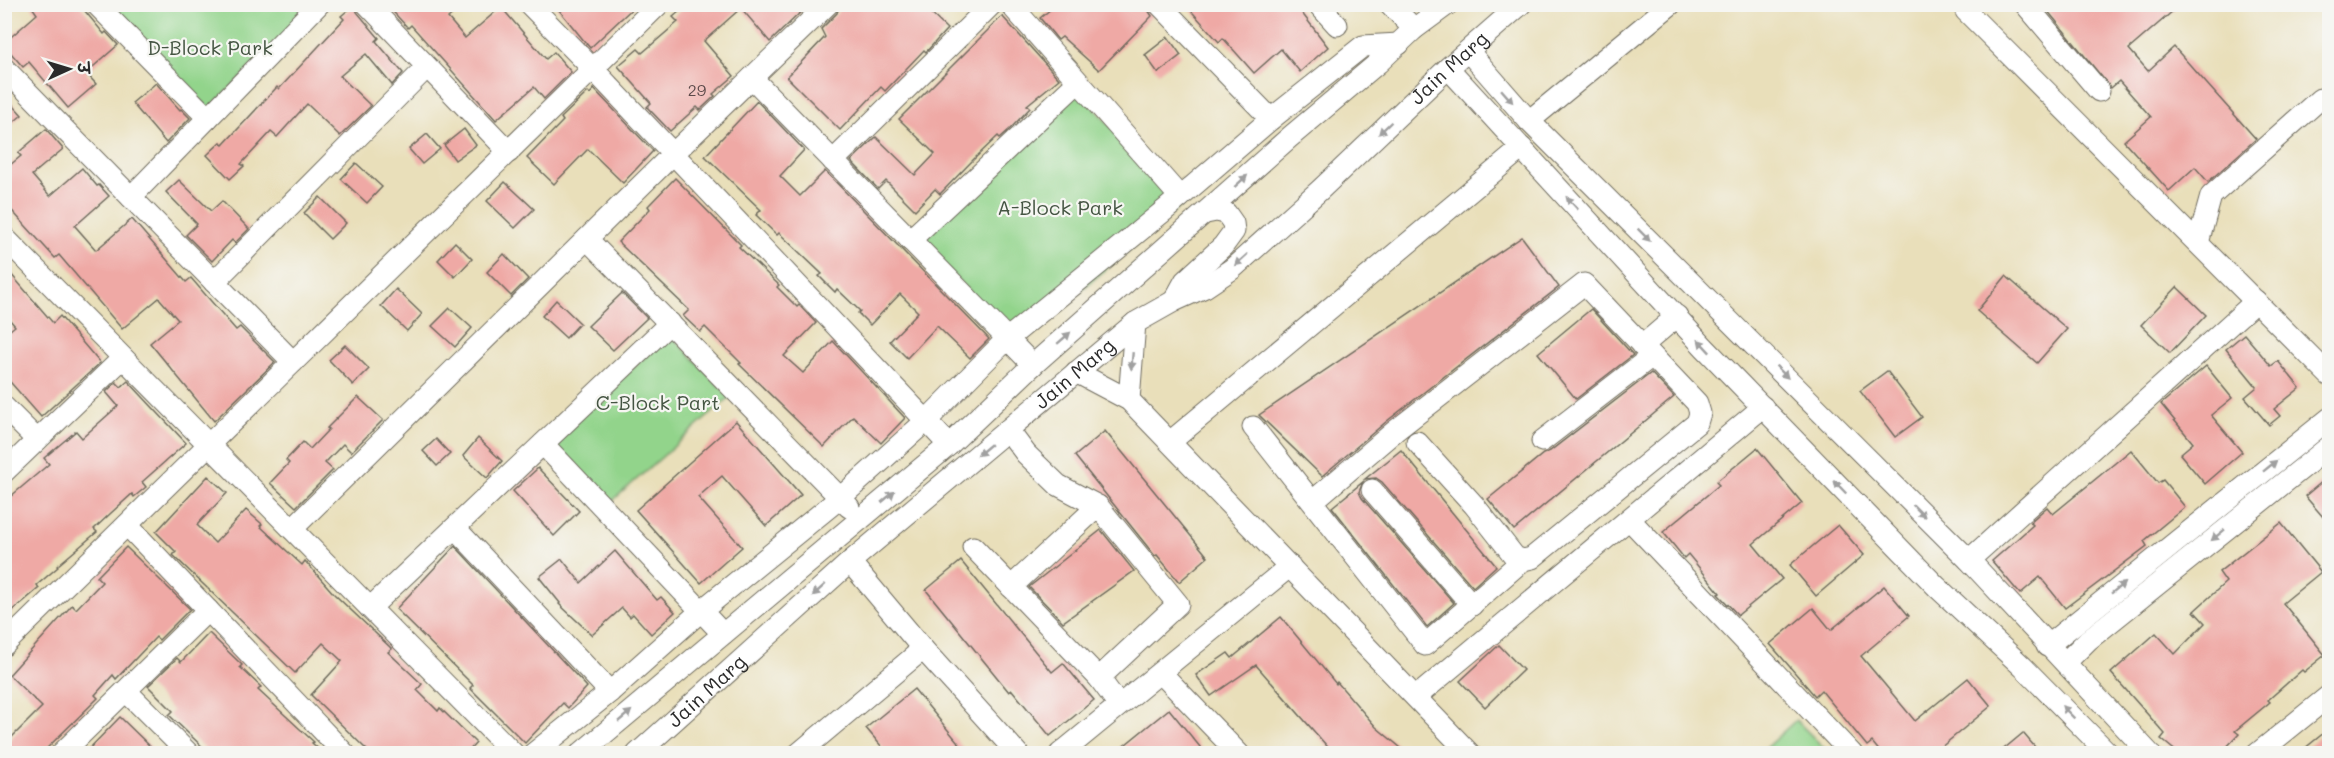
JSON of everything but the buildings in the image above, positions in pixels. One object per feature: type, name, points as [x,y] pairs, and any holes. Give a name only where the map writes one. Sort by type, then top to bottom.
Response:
[{"type":"street","points":[[96,4],[208,118]]},
{"type":"street","points":[[131,196],[319,4]]},
{"type":"street","points":[[367,4],[509,152]]},
{"type":"street","points":[[530,4],[949,445]]},
{"type":"street","points":[[4,645],[659,4]]},
{"type":"street","points":[[292,529],[828,4]]},
{"type":"street","points":[[833,161],[993,4]]},
{"type":"street","points":[[1010,4],[1180,197]]},
{"type":"street","points":[[1159,4],[1271,119]]},
{"type":"street","points":[[1318,4],[1337,25]]},
{"type":"street","points":[[1390,4],[1414,29]]},
{"type":"street","name":"Jain Marg","points":[[637,753],[850,562],[1135,323],[1205,287],[1232,268],[1320,190],[1448,68],[1469,52],[1521,4]]},
{"type":"street","points":[[1529,121],[1671,4]]},
{"type":"street","points":[[1963,4],[1974,19],[2330,376]]},
{"type":"street","points":[[2025,4],[2099,91]]},
{"type":"street","name":"Jain Marg","points":[[580,753],[949,445],[1033,365],[1399,44],[1436,8]]},
{"type":"street","points":[[533,753],[610,692],[701,611],[840,498],[926,421],[1007,339],[1271,119],[1363,46],[1399,44]]},
{"type":"street","points":[[1469,52],[1529,121],[1969,560],[2151,753]]},
{"type":"street","points":[[214,282],[426,67]]},
{"type":"street","points":[[4,68],[293,362]]},
{"type":"street","points":[[1448,68],[1763,407],[1937,587],[2109,753]]},
{"type":"street","points":[[752,78],[1033,365]]},
{"type":"street","points":[[910,240],[1078,82]]},
{"type":"street","points":[[2199,243],[2211,196],[2319,99]]},
{"type":"street","points":[[1170,442],[1522,148]]},
{"type":"street","points":[[1174,301],[1185,281],[1223,246],[1234,231],[1233,223],[1226,213],[1216,211],[1206,213]]},
{"type":"street","points":[[4,237],[514,753]]},
{"type":"street","points":[[587,239],[861,519]]},
{"type":"street","points":[[1253,427],[1425,645],[1523,560],[1532,558],[1697,423],[1700,413],[1697,403],[1584,284],[1395,431],[1313,501]]},
{"type":"street","points":[[1969,560],[2256,301]]},
{"type":"street","points":[[1542,441],[1647,351],[1677,316]]},
{"type":"street","points":[[1129,400],[1135,323]]},
{"type":"street","points":[[370,608],[670,324]]},
{"type":"street","points":[[4,472],[123,358]]},
{"type":"street","points":[[1076,372],[1129,400],[1470,753]]},
{"type":"street","points":[[4,407],[37,441]]},
{"type":"street","points":[[1416,697],[1763,407]]},
{"type":"street","points":[[2035,680],[2057,654],[2330,418]]},
{"type":"street","points":[[1008,430],[1026,454],[1058,485],[1098,506],[1178,604],[1099,678]]},
{"type":"street","points":[[1417,442],[1474,505],[1515,557],[1523,560]]},
{"type":"street","points":[[543,444],[723,634]]},
{"type":"street","points":[[2057,654],[2088,639],[2330,446]]},
{"type":"street","points":[[1372,490],[1472,605]]},
{"type":"street","points":[[1011,587],[1098,506]]},
{"type":"street","points":[[1630,520],[1852,753]]},
{"type":"street","points":[[127,525],[345,753]]},
{"type":"street","points":[[454,528],[610,692]]},
{"type":"street","points":[[973,547],[1099,678],[1119,705]]},
{"type":"street","points":[[850,562],[923,650],[1018,753]]},
{"type":"street","points":[[1060,753],[1290,566]]},
{"type":"street","points":[[61,753],[208,610]]},
{"type":"street","points":[[798,753],[923,650]]},
{"type":"street","points":[[1161,673],[1239,753]]},
{"type":"street","points":[[126,691],[189,753]]},
{"type":"street","points":[[2257,753],[2330,695]]},
{"type":"green space","name":"D-Block Park","points":[[104,5],[314,5],[209,109]]},
{"type":"green space","name":"A-Block Park","points":[[1077,89],[1182,205],[1020,342],[916,239]]},
{"type":"green space","name":"C-Block Part","points":[[670,334],[730,397],[610,503],[549,444]]},
{"type":"green space","points":[[1796,720],[1829,753],[1760,753]]}]
